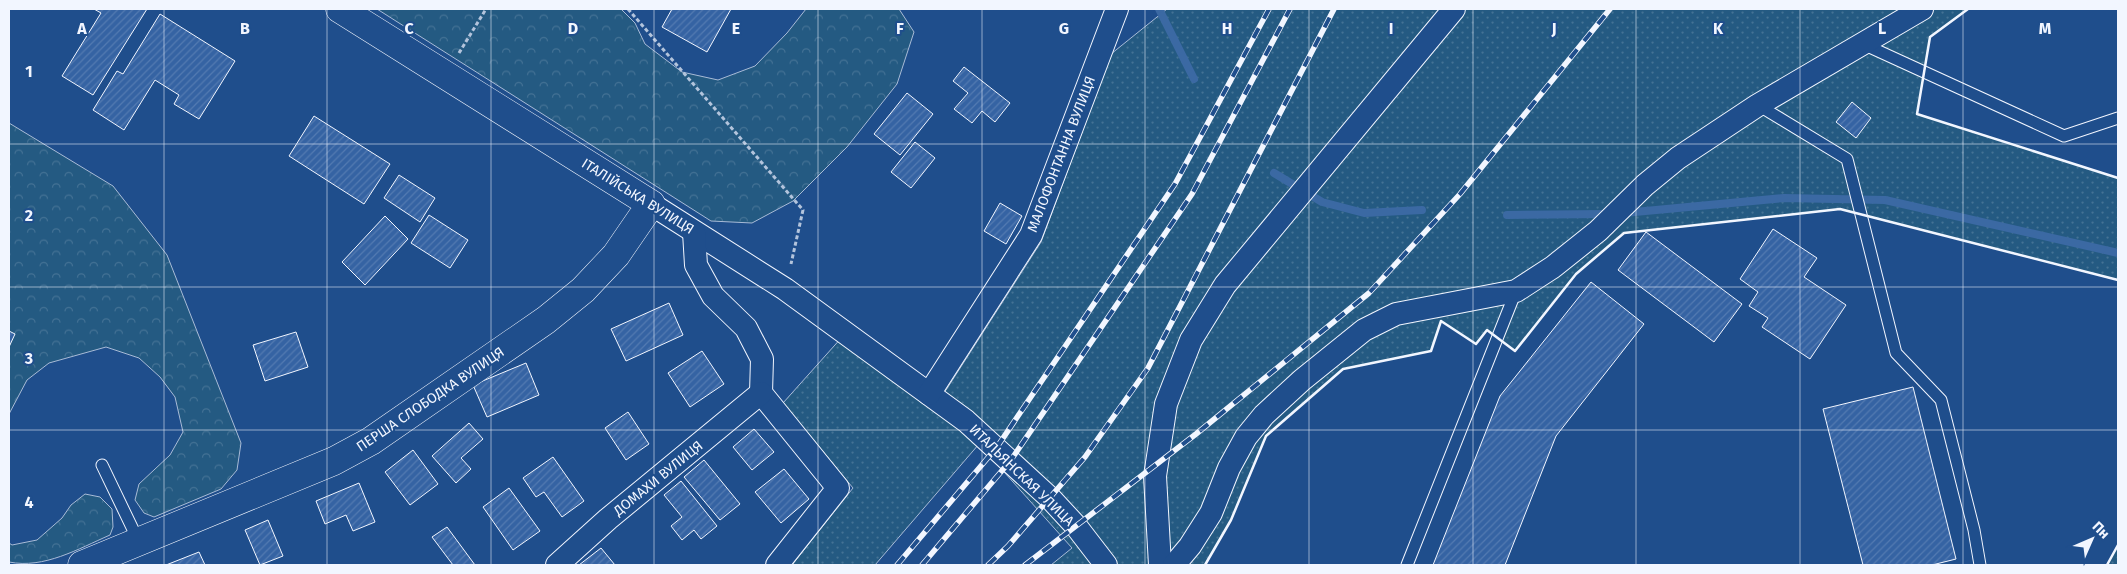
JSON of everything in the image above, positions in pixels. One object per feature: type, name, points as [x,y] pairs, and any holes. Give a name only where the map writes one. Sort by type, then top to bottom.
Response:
[{"type":"street","name":"ІТАЛІЙСЬКА ВУЛИЦЯ","points":[[340,9],[785,289],[929,394]]},
{"type":"street","name":"МАЛОФОНТАННА ВУЛИЦЯ","points":[[929,394],[1031,235],[1117,9]]},
{"type":"street","points":[[1160,565],[1155,476],[1166,404],[1191,340],[1224,286],[1454,9]]},
{"type":"street","points":[[1174,565],[1190,546],[1212,512],[1229,468],[1246,437],[1264,415],[1310,373],[1364,330],[1396,314],[1516,291],[1553,268],[1598,231],[1645,184],[1678,158],[1758,105],[1922,9]]},
{"type":"street","name":"ПЕРША СЛОБОДКА ВУЛИЦЯ","points":[[82,565],[334,461],[371,442],[546,320],[583,290],[616,255],[651,204]]},
{"type":"street","points":[[694,232],[696,264],[713,296],[746,328],[762,359],[761,393],[838,488],[777,565]]},
{"type":"street","name":"ДОМАХИ ВУЛИЦЯ","points":[[557,565],[608,519],[761,393]]},
{"type":"street","name":"ИТАЛЬЯНСКАЯ УЛИЦА","points":[[929,394],[966,421],[1017,466],[1076,526],[1106,565]]},
{"type":"lane","points":[[1862,44],[2064,136],[2118,118]]},
{"type":"lane","points":[[1758,105],[1847,160],[1896,353],[1941,400],[1974,530],[1980,565]]},
{"type":"lane","points":[[1407,565],[1516,291]]},
{"type":"lane","points":[[102,465],[139,542]]},
{"type":"path","points":[[446,75],[486,9]]},
{"type":"path","points":[[628,9],[803,210],[785,289]]},
{"type":"green space","points":[[377,9],[621,9],[635,23],[645,44],[682,72],[718,80],[755,66],[787,33],[806,9],[899,9],[914,32],[897,84],[847,147],[793,201],[752,223],[711,221]]},
{"type":"green space","points":[[1167,9],[1968,9],[1930,37],[1917,114],[2118,178],[2118,280],[1840,209],[1624,233],[1576,274],[1515,351],[1487,330],[1476,344],[1441,321],[1431,351],[1343,369],[1266,436],[1231,520],[1205,565],[1051,565],[1072,548],[979,444],[875,565],[792,565],[853,488],[783,403],[843,336],[934,404],[946,390],[1041,242],[1111,54]]},
{"type":"green space","points":[[9,123],[113,186],[167,255],[241,443],[237,470],[221,489],[154,517],[144,513],[135,500],[139,484],[170,455],[183,432],[175,397],[160,377],[139,358],[106,347],[49,363],[27,380],[9,414]]},
{"type":"green space","points":[[85,494],[100,497],[112,509],[113,527],[110,535],[73,552],[48,560],[35,563],[9,562],[9,543],[12,545],[37,540],[62,518],[71,505]]},
{"type":"green space","points":[[2118,545],[2118,565],[2107,565]]},
{"type":"building","points":[[94,9],[147,9],[93,95],[62,76],[101,13]]},
{"type":"building","points":[[672,9],[731,9],[707,52],[662,27]]},
{"type":"building","points":[[160,14],[235,61],[199,119],[174,104],[179,95],[155,80],[124,130],[93,110],[117,71],[123,74]]},
{"type":"building","points":[[964,67],[1010,103],[995,122],[982,111],[972,123],[954,109],[968,93],[953,81]]},
{"type":"building","points":[[907,93],[933,114],[900,155],[874,134]]},
{"type":"building","points":[[1852,102],[1871,118],[1856,138],[1836,122]]},
{"type":"building","points":[[314,116],[390,164],[364,204],[289,156]]},
{"type":"building","points":[[915,142],[935,158],[911,188],[891,172]]},
{"type":"building","points":[[399,175],[435,198],[420,222],[384,198]]},
{"type":"building","points":[[1000,203],[1022,216],[1006,244],[984,231]]},
{"type":"building","points":[[429,215],[468,240],[450,268],[411,243]]},
{"type":"building","points":[[385,216],[408,239],[365,285],[342,262]]},
{"type":"building","points":[[1773,229],[1817,258],[1804,277],[1846,305],[1810,359],[1762,327],[1768,318],[1749,306],[1758,292],[1740,279]]},
{"type":"building","points":[[1646,232],[1742,304],[1714,342],[1618,270]]},
{"type":"building","points":[[1591,282],[1644,324],[1556,436],[1505,565],[1433,565],[1500,396]]},
{"type":"building","points":[[669,303],[683,335],[626,361],[611,329]]},
{"type":"building","points":[[9,331],[15,334],[9,347]]},
{"type":"building","points":[[296,332],[308,367],[265,381],[253,345]]},
{"type":"building","points":[[702,351],[724,384],[690,407],[668,373]]},
{"type":"building","points":[[526,363],[539,395],[487,417],[473,385]]},
{"type":"building","points":[[1913,387],[1956,559],[1932,565],[1863,565],[1823,409]]},
{"type":"building","points":[[628,412],[649,444],[626,460],[605,428]]},
{"type":"building","points":[[469,423],[483,439],[461,458],[471,469],[456,483],[432,456]]},
{"type":"building","points":[[754,429],[774,452],[752,470],[733,447]]},
{"type":"building","points":[[413,450],[438,484],[410,505],[385,472]]},
{"type":"building","points":[[553,457],[584,501],[562,517],[544,492],[536,497],[523,478]]},
{"type":"building","points":[[704,460],[740,504],[720,520],[684,477]]},
{"type":"building","points":[[784,469],[809,499],[781,523],[755,492]]},
{"type":"building","points":[[681,481],[717,526],[701,539],[694,530],[682,540],[671,526],[682,517],[664,495]]},
{"type":"building","points":[[359,483],[375,522],[353,531],[346,515],[325,524],[316,501]]},
{"type":"building","points":[[509,488],[540,531],[513,550],[483,507]]},
{"type":"building","points":[[268,520],[283,556],[260,565],[245,530]]},
{"type":"building","points":[[447,527],[475,565],[453,565],[432,537]]},
{"type":"building","points":[[601,548],[615,565],[579,565]]},
{"type":"building","points":[[199,552],[205,565],[166,565]]},
{"type":"waterway","points":[[1159,9],[1194,79]]},
{"type":"waterway","points":[[1274,173],[1322,202],[1364,213],[1422,210]]},
{"type":"waterway","points":[[1624,213],[1784,198],[1885,200],[2118,253]]},
{"type":"waterway","points":[[1507,215],[1607,214]]},
{"type":"railway","points":[[897,565],[997,447],[1175,184],[1269,9]]},
{"type":"railway","points":[[922,565],[1011,460],[1192,194],[1290,9]]},
{"type":"railway","points":[[988,565],[1008,546],[1085,457],[1148,368],[1334,9]]},
{"type":"railway","points":[[1025,565],[1196,434],[1369,293],[1460,194],[1610,9]]},
{"type":"wall","points":[[1968,9],[1930,37],[1917,114],[2118,178]]},
{"type":"wall","points":[[1205,565],[1231,520],[1266,436],[1343,369],[1431,351],[1441,321],[1476,344],[1487,330],[1515,351],[1576,274],[1624,233],[1840,209],[2118,280]]},
{"type":"wall","points":[[2107,565],[2118,545]]}]
